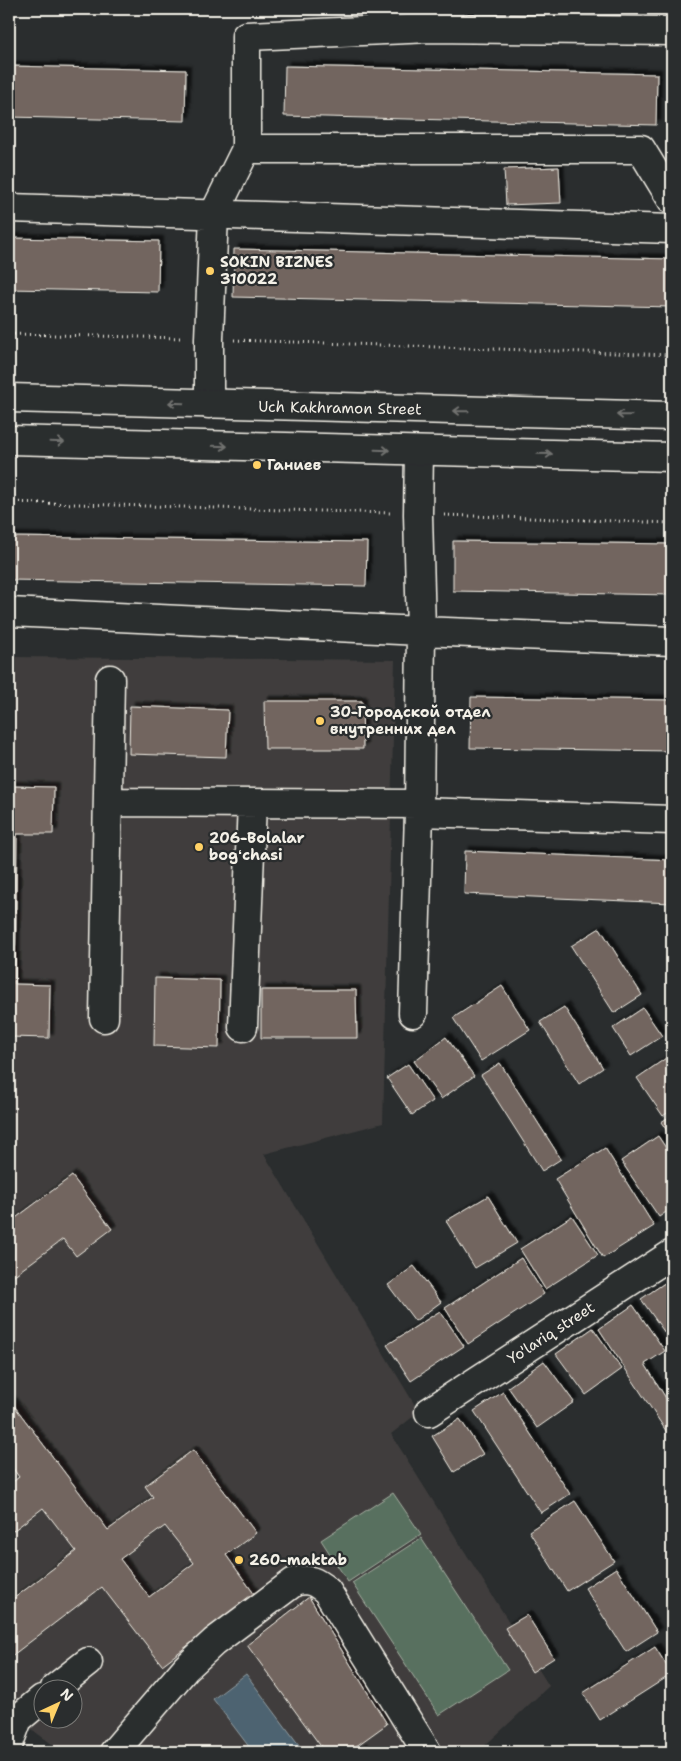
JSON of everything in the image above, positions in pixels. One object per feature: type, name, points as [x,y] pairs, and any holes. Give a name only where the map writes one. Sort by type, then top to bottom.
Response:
[{"type":"main road","points":[[209,404],[209,339],[214,214],[246,150],[246,36],[431,18],[672,31]]},
{"type":"main road","points":[[246,150],[641,148],[672,200]]},
{"type":"main road","points":[[9,208],[672,228]]},
{"type":"main road","name":"Uch Kakhramon Street","points":[[9,398],[672,416]]},
{"type":"main road","points":[[9,440],[672,457]]},
{"type":"main road","points":[[413,1013],[419,808],[421,632],[418,514],[420,451]]},
{"type":"main road","points":[[9,612],[421,632],[672,641]]},
{"type":"main road","points":[[104,1018],[110,679]]},
{"type":"main road","points":[[108,802],[252,803],[419,808],[672,820]]},
{"type":"main road","points":[[244,1027],[252,803]]},
{"type":"main road","name":"Yo'lariq street","points":[[429,1412],[672,1254]]},
{"type":"main road","points":[[114,1752],[186,1668],[214,1642],[294,1582],[306,1579],[319,1584],[327,1591],[427,1752]]},
{"type":"main road","points":[[68,1678],[88,1662]]},
{"type":"main road","points":[[9,1743],[18,1719],[32,1707]]},
{"type":"main road","points":[[9,1749],[14,1752]]},
{"type":"path","points":[[9,334],[672,354]]},
{"type":"path","points":[[9,502],[672,523]]},
{"type":"shaded area","points":[[9,657],[395,660],[383,1123],[264,1154],[419,1412],[391,1434],[549,1686],[478,1752],[63,1752],[9,1713]]},
{"type":"green space","points":[[393,1493],[421,1534],[348,1582],[321,1540]]},
{"type":"green space","points":[[421,1538],[508,1670],[439,1715],[352,1583]]},
{"type":"water","points":[[246,1674],[302,1749],[297,1752],[253,1752],[213,1699]]},
{"type":"building","points":[[9,66],[186,70],[185,121],[9,117]]},
{"type":"building","points":[[285,66],[657,74],[656,125],[284,116]]},
{"type":"building","points":[[559,167],[561,203],[506,205],[504,169]]},
{"type":"building","points":[[9,238],[159,241],[158,292],[9,289]]},
{"type":"building","points":[[234,249],[672,259],[672,307],[233,297]]},
{"type":"building","points":[[9,537],[367,542],[366,586],[9,580]]},
{"type":"building","points":[[453,541],[672,544],[672,595],[453,591]]},
{"type":"building","points":[[471,697],[672,700],[672,751],[470,748]]},
{"type":"building","points":[[264,701],[362,701],[363,749],[265,749]]},
{"type":"building","points":[[130,706],[228,710],[226,757],[129,754]]},
{"type":"building","points":[[9,786],[54,787],[53,834],[17,834],[15,984],[50,985],[49,1038],[9,1037]]},
{"type":"building","points":[[465,851],[672,860],[672,903],[464,894]]},
{"type":"building","points":[[600,928],[642,995],[614,1013],[571,946]]},
{"type":"building","points":[[155,978],[220,980],[219,1048],[154,1046]]},
{"type":"building","points":[[502,986],[530,1030],[481,1061],[453,1018]]},
{"type":"building","points":[[261,990],[356,990],[357,1038],[261,1038]]},
{"type":"building","points":[[564,1007],[603,1068],[579,1084],[540,1022]]},
{"type":"building","points":[[643,1008],[662,1036],[631,1056],[613,1028]]},
{"type":"building","points":[[446,1037],[474,1076],[441,1099],[414,1061]]},
{"type":"building","points":[[672,1054],[672,1110],[663,1116],[637,1078]]},
{"type":"building","points":[[500,1063],[561,1159],[542,1171],[481,1075]]},
{"type":"building","points":[[408,1064],[433,1101],[412,1115],[387,1078]]},
{"type":"building","points":[[672,1115],[672,1138],[661,1122]]},
{"type":"building","points":[[658,1136],[672,1157],[672,1208],[659,1217],[621,1161]]},
{"type":"building","points":[[605,1148],[654,1226],[603,1258],[555,1179]]},
{"type":"building","points":[[72,1176],[112,1229],[76,1256],[63,1239],[9,1279],[9,1223]]},
{"type":"building","points":[[488,1196],[517,1243],[475,1268],[446,1221]]},
{"type":"building","points":[[572,1216],[598,1255],[545,1289],[520,1249]]},
{"type":"building","points":[[521,1258],[544,1294],[468,1344],[445,1308]]},
{"type":"building","points":[[414,1266],[441,1302],[415,1321],[388,1285]]},
{"type":"building","points":[[672,1278],[672,1328],[665,1333],[641,1299]]},
{"type":"building","points":[[633,1305],[665,1351],[645,1364],[672,1408],[672,1440],[599,1329]]},
{"type":"building","points":[[440,1311],[464,1346],[411,1381],[387,1345]]},
{"type":"building","points":[[593,1328],[622,1369],[586,1395],[556,1354]]},
{"type":"building","points":[[544,1361],[574,1402],[537,1428],[508,1387]]},
{"type":"building","points":[[503,1392],[570,1494],[541,1513],[474,1411]]},
{"type":"building","points":[[9,1399],[108,1530],[153,1497],[145,1486],[193,1450],[256,1533],[226,1555],[255,1595],[162,1665],[102,1587],[9,1658],[9,1602],[76,1551],[43,1508],[9,1534],[9,1485],[19,1477],[9,1463]],"holes":[[[165,1526],[194,1563],[149,1597],[120,1559]]]},
{"type":"building","points":[[460,1419],[483,1454],[454,1472],[432,1436]]},
{"type":"building","points":[[575,1501],[614,1561],[567,1591],[529,1531]]},
{"type":"building","points":[[616,1568],[657,1632],[626,1652],[585,1588]]},
{"type":"building","points":[[309,1597],[387,1724],[348,1752],[325,1752],[247,1645]]},
{"type":"building","points":[[527,1615],[554,1658],[532,1672],[505,1628]]},
{"type":"building","points":[[655,1647],[672,1674],[600,1720],[583,1693]]},
{"type":"building","points":[[362,1747],[366,1752],[356,1752]]},
{"type":"place","name":"SOKIN BIZNES 310022","points":[[210,271]]},
{"type":"place","name":"Ганиев","points":[[257,465]]},
{"type":"place","name":"30-Городской отдел внутренних дел","points":[[320,721]]},
{"type":"place","name":"206-Bolalar bogʻchasi","points":[[199,847]]},
{"type":"place","name":"260-maktab","points":[[239,1560]]}]
